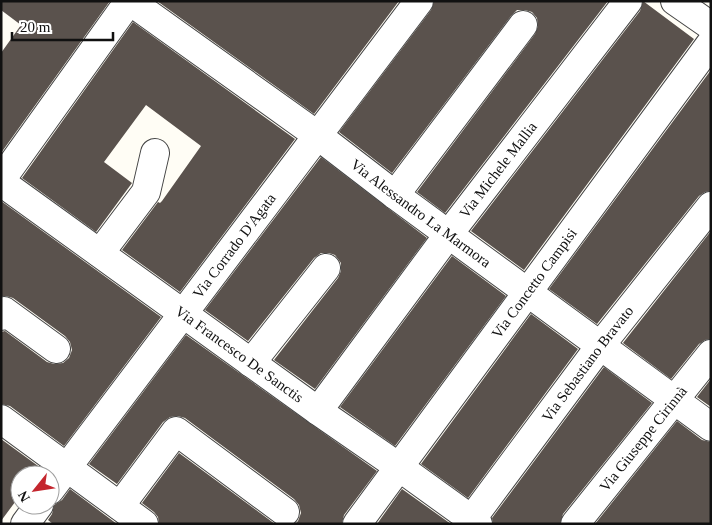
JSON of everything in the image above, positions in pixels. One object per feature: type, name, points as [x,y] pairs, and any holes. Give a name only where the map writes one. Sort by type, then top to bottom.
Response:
[{"type":"street","name":"Via Alessandro La Marmora","points":[[130,1],[317,135],[448,235],[711,426]]},
{"type":"street","points":[[1,181],[130,1]]},
{"type":"street","name":"Via Corrado D'Agata","points":[[60,477],[419,1]]},
{"type":"street","name":"Via Michele Mallia","points":[[318,412],[448,235],[628,1]]},
{"type":"street","points":[[676,1],[711,26]]},
{"type":"street","points":[[394,195],[523,25]]},
{"type":"street","name":"Via Concetto Campisi","points":[[357,524],[711,43]]},
{"type":"street","points":[[100,253],[146,192],[156,153]]},
{"type":"street","name":"Via Francesco De Sanctis","points":[[1,181],[318,412],[399,467],[472,522]]},
{"type":"street","name":"Via Sebastiano Bravato","points":[[472,522],[600,346],[711,206]]},
{"type":"street","points":[[251,363],[326,268]]},
{"type":"street","points":[[1,316],[4,311],[56,349]]},
{"type":"street","name":"Via Giuseppe Cirinnà","points":[[575,524],[711,354]]},
{"type":"street","points":[[1,419],[144,524]]},
{"type":"street","points":[[120,506],[176,431],[286,512]]},
{"type":"building","points":[[1,1],[110,1],[1,153],[1,53],[21,25],[1,10]]},
{"type":"building","points":[[157,1],[399,1],[314,114]]},
{"type":"building","points":[[434,1],[608,1],[445,213],[417,192],[535,34],[538,26],[537,18],[532,12],[517,10],[511,16],[392,173],[339,132],[431,10]]},
{"type":"building","points":[[643,1],[694,39],[524,270],[471,231],[640,11]]},
{"type":"building","points":[[133,22],[295,139],[180,292],[122,250],[158,202],[162,201],[201,146],[146,105],[104,162],[132,183],[96,232],[22,178]]},
{"type":"building","points":[[711,70],[711,191],[699,196],[597,324],[549,289]]},
{"type":"building","points":[[321,157],[427,238],[315,389],[274,360],[338,278],[341,271],[341,263],[335,255],[321,253],[314,258],[248,341],[205,310]]},
{"type":"building","points":[[1,201],[161,317],[64,446],[10,406],[1,404],[1,332],[5,331],[47,362],[54,364],[63,363],[69,358],[72,350],[70,342],[65,336],[13,298],[1,296]]},
{"type":"building","points":[[711,231],[711,339],[699,344],[671,379],[623,343]]},
{"type":"building","points":[[452,256],[506,296],[395,446],[340,407]]},
{"type":"building","points":[[531,314],[578,349],[468,498],[421,464]]},
{"type":"building","points":[[186,335],[377,471],[344,515],[342,524],[295,524],[301,513],[299,505],[294,499],[185,418],[178,416],[170,417],[163,422],[117,484],[89,464]]},
{"type":"building","points":[[604,367],[652,403],[563,514],[560,524],[493,524],[492,518]]},
{"type":"building","points":[[711,379],[711,407],[697,397]]},
{"type":"building","points":[[677,421],[702,440],[711,442],[711,524],[595,524]]},
{"type":"building","points":[[1,439],[37,465],[10,465],[10,509],[1,521]]},
{"type":"building","points":[[179,453],[275,524],[159,524],[158,517],[154,512],[142,503]]},
{"type":"building","points":[[70,489],[117,524],[53,524],[48,520],[51,515],[60,515],[60,501]]},
{"type":"building","points":[[402,489],[451,524],[377,524]]}]
